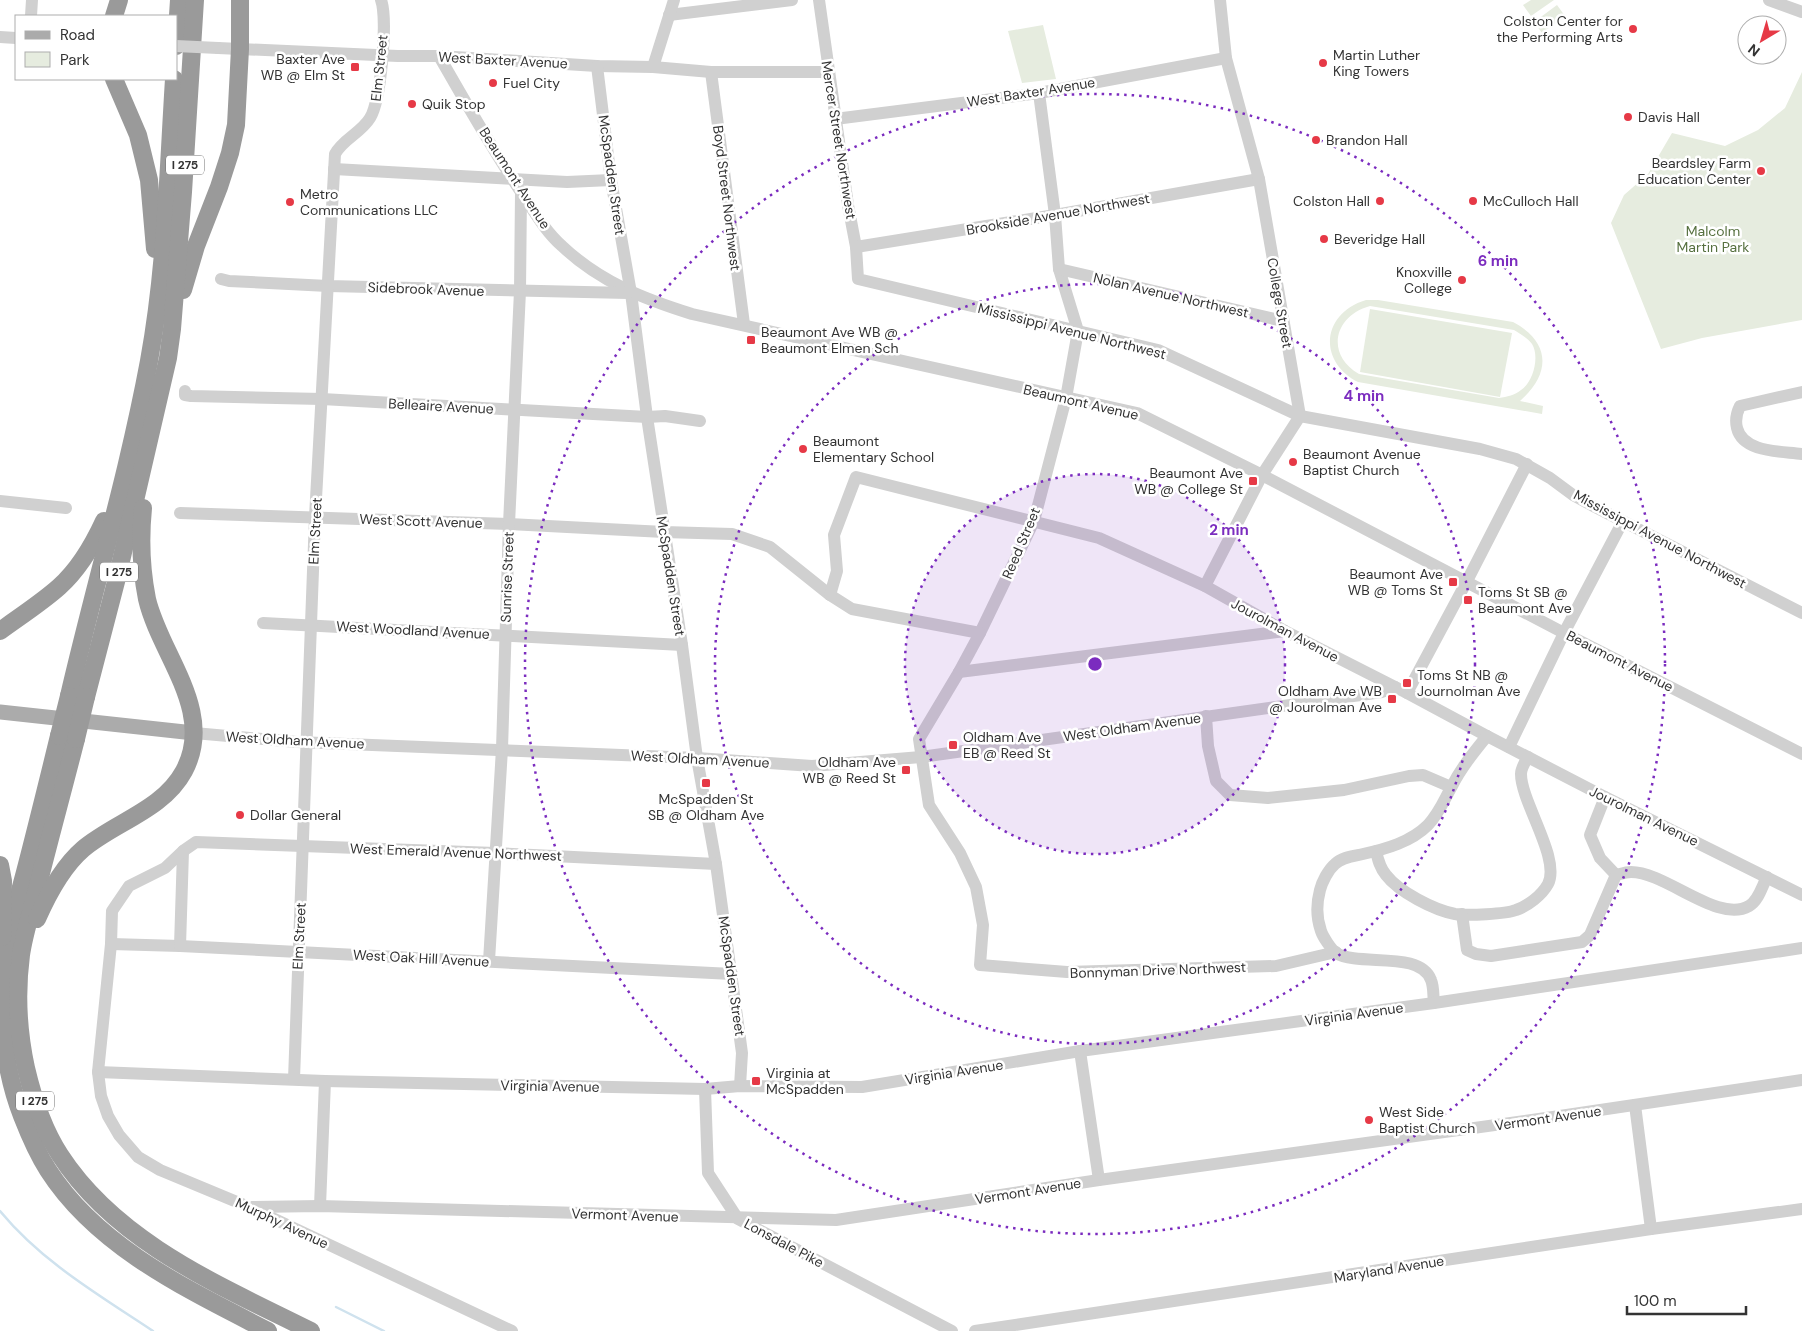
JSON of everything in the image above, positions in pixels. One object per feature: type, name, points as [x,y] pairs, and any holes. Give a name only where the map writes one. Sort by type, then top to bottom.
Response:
[{"type":"highway","points":[[114,15],[119,0]]},
{"type":"highway","points":[[178,15],[179,0]]},
{"type":"highway","name":"I 275","points":[[195,0],[183,192],[168,358],[118,574],[86,697],[67,738],[10,928],[3,974],[0,1020],[4,1055],[14,1095],[30,1138],[48,1170],[68,1196],[112,1238],[136,1256],[172,1280],[268,1331]]},
{"type":"highway","points":[[172,329],[196,246],[230,153],[236,125],[240,49],[240,0]]},
{"type":"highway","points":[[114,80],[138,135],[148,180],[159,287]]},
{"type":"highway","name":"I 275","points":[[174,80],[164,241],[149,360],[124,477],[68,696],[67,738],[21,954],[18,996],[21,1046],[31,1092],[48,1133],[60,1155],[92,1195],[114,1216],[170,1256],[239,1295],[311,1331]]},
{"type":"highway","points":[[21,954],[44,904],[61,874],[82,850],[115,827],[157,802],[174,786],[184,770],[191,750],[194,733],[189,700],[161,637],[148,600],[143,568],[141,530],[148,445]]},
{"type":"highway","points":[[0,631],[59,587],[78,565],[97,537],[124,477]]},
{"type":"highway","points":[[0,865],[3,881],[1,915],[3,974]]},
{"type":"main road","name":"West Oldham Avenue","points":[[0,712],[194,733]]},
{"type":"street","points":[[31,15],[32,0]]},
{"type":"street","name":"Elm Street","points":[[294,1079],[315,517],[335,154],[338,149],[366,124],[375,108],[382,55],[384,12],[381,0]]},
{"type":"street","points":[[653,67],[674,0]]},
{"type":"street","points":[[669,15],[792,0]]},
{"type":"street","name":"Mercer Street Northwest","points":[[819,0],[835,119],[856,247],[858,279]]},
{"type":"street","name":"College Street","points":[[1220,0],[1226,58],[1259,179],[1300,416]]},
{"type":"street","points":[[1769,0],[1802,12]]},
{"type":"street","points":[[0,37],[15,38]]},
{"type":"street","name":"West Baxter Avenue","points":[[178,46],[439,56],[597,66],[653,67],[711,72],[829,72]]},
{"type":"street","name":"Beaumont Avenue","points":[[439,56],[512,179],[543,225],[562,246],[581,262],[612,283],[631,293],[692,314],[744,324],[1137,414],[1262,475],[1564,633],[1802,754]]},
{"type":"street","name":"West Baxter Avenue","points":[[835,119],[1039,93],[1226,58]]},
{"type":"street","name":"McSpadden Street","points":[[597,66],[610,180],[631,293],[647,417],[682,645],[697,758],[716,864],[732,974],[742,1053],[740,1086]]},
{"type":"street","name":"Boyd Street Northwest","points":[[711,72],[744,324]]},
{"type":"street","name":"Reed Street","points":[[980,965],[983,925],[976,887],[960,853],[929,805],[919,739],[959,672],[1034,521],[1066,398],[1078,331],[1059,269],[1055,215],[1039,93]]},
{"type":"street","points":[[334,169],[567,182],[610,180]]},
{"type":"street","name":"Brookside Avenue Northwest","points":[[856,247],[1055,215],[1259,179]]},
{"type":"street","name":"Sunrise Street","points":[[489,962],[502,749],[509,524],[520,291],[521,193]]},
{"type":"street","name":"Nolan Avenue Northwest","points":[[1059,269],[1283,320]]},
{"type":"street","name":"Sidebrook Avenue","points":[[221,279],[328,286],[631,293]]},
{"type":"street","name":"Mississippi Avenue Northwest","points":[[858,279],[1158,350],[1300,416],[1480,449],[1516,459],[1527,464],[1573,495],[1802,613]]},
{"type":"street","name":"Belleaire Avenue","points":[[185,391],[184,395],[191,396],[322,399],[647,417],[664,416],[700,421]]},
{"type":"street","points":[[1802,392],[1740,406],[1736,413],[1735,421],[1738,433],[1742,440],[1748,444],[1764,449],[1802,454]]},
{"type":"street","points":[[1205,586],[1262,475],[1300,416]]},
{"type":"street","points":[[1407,693],[1527,464]]},
{"type":"street","name":"Jourolman Avenue","points":[[830,595],[837,571],[834,535],[856,477],[1099,538],[1205,586],[1285,631],[1605,798],[1802,896]]},
{"type":"street","points":[[0,501],[66,508]]},
{"type":"street","name":"West Scott Avenue","points":[[180,513],[509,524],[732,534],[770,547],[830,595],[852,609],[980,632]]},
{"type":"street","points":[[1509,747],[1564,633],[1623,521]]},
{"type":"street","name":"West Woodland Avenue","points":[[263,623],[505,634],[682,645]]},
{"type":"street","points":[[959,672],[1285,631]]},
{"type":"street","name":"West Oldham Avenue","points":[[194,733],[307,742],[697,758],[812,766],[921,757],[1382,692],[1395,687]]},
{"type":"street","points":[[1206,716],[1208,746],[1216,781],[1230,795],[1268,798],[1344,790],[1409,776],[1423,775],[1451,787]]},
{"type":"street","points":[[1434,1003],[1431,979],[1426,972],[1410,963],[1348,957],[1336,952],[1323,935],[1318,921],[1317,906],[1321,886],[1335,864],[1344,858],[1398,844],[1416,835],[1428,825],[1444,803],[1464,765],[1487,736]]},
{"type":"street","points":[[1376,851],[1379,865],[1387,876],[1402,890],[1441,909],[1456,914],[1515,911],[1536,898],[1548,884],[1549,864],[1540,829],[1523,790],[1521,774],[1523,765],[1528,757]]},
{"type":"street","points":[[1605,798],[1590,835],[1600,858],[1616,874]]},
{"type":"street","name":"West Emerald Avenue Northwest","points":[[196,842],[495,853],[716,864]]},
{"type":"street","name":"Murphy Avenue","points":[[196,842],[165,868],[128,886],[112,911],[111,944],[98,1072],[101,1096],[108,1116],[119,1135],[138,1157],[160,1170],[249,1206],[512,1331]]},
{"type":"street","points":[[180,946],[183,851]]},
{"type":"street","points":[[1616,874],[1631,872],[1666,882],[1710,904],[1727,910],[1750,906],[1756,899],[1767,877]]},
{"type":"street","points":[[1462,914],[1467,950],[1476,954],[1491,956],[1582,942],[1590,935],[1616,874]]},
{"type":"street","name":"West Oak Hill Avenue","points":[[111,944],[732,974]]},
{"type":"street","name":"Virginia Avenue","points":[[98,1072],[325,1081],[705,1089],[740,1086],[862,1087],[1080,1051],[1434,1003],[1802,948]]},
{"type":"street","name":"Bonnyman Drive Northwest","points":[[980,965],[1067,972],[1276,966],[1336,952]]},
{"type":"street","points":[[1080,1051],[1099,1180]]},
{"type":"street","name":"Vermont Avenue","points":[[249,1206],[320,1206],[836,1220],[1099,1180],[1802,1080]]},
{"type":"street","points":[[320,1206],[325,1081]]},
{"type":"street","name":"Lonsdale Pike","points":[[705,1089],[708,1173],[738,1218],[952,1331]]},
{"type":"street","points":[[1635,1105],[1651,1229]]},
{"type":"street","name":"Maryland Avenue","points":[[975,1331],[1651,1229],[1802,1209]]},
{"type":"green space","points":[[1531,0],[1554,0],[1531,16],[1523,5]]},
{"type":"green space","points":[[1557,5],[1565,16],[1542,33],[1534,22]]},
{"type":"green space","points":[[1043,25],[1056,79],[1022,83],[1008,31]]},
{"type":"green space","name":"Malcolm Martin Park","points":[[1802,72],[1802,320],[1702,338],[1661,349],[1611,223],[1624,195],[1648,174],[1672,133],[1725,146],[1758,130],[1785,108]]},
{"type":"green space","points":[[1366,300],[1378,300],[1513,322],[1534,339],[1540,349],[1542,359],[1537,380],[1520,401],[1543,406],[1542,414],[1358,382],[1345,373],[1336,362],[1331,350],[1330,338],[1333,326],[1340,315],[1351,306]],"holes":[[[1370,306],[1514,330],[1532,344],[1535,356],[1534,369],[1529,381],[1521,390],[1511,396],[1499,398],[1359,374],[1348,366],[1341,356],[1338,346],[1338,336],[1348,318]]]},
{"type":"green space","points":[[1370,309],[1512,333],[1500,397],[1360,372]]},
{"type":"waterway","points":[[0,1211],[34,1246],[72,1277],[153,1331]]},
{"type":"waterway","points":[[336,1307],[384,1331]]},
{"type":"place","name":"Colston Center for the Performing Arts","points":[[1633,29]]},
{"type":"place","name":"Martin Luther King Towers","points":[[1323,63]]},
{"type":"place","name":"Baxter Ave WB @ Elm St","points":[[355,67]]},
{"type":"place","name":"Fuel City","points":[[493,83]]},
{"type":"place","name":"Quik Stop","points":[[412,104]]},
{"type":"place","name":"Davis Hall","points":[[1628,117]]},
{"type":"place","name":"Brandon Hall","points":[[1316,140]]},
{"type":"place","name":"Beardsley Farm Education Center","points":[[1761,171]]},
{"type":"place","name":"Colston Hall","points":[[1380,201]]},
{"type":"place","name":"McCulloch Hall","points":[[1473,201]]},
{"type":"place","name":"Metro Communications LLC","points":[[290,202]]},
{"type":"place","name":"Beveridge Hall","points":[[1324,239]]},
{"type":"place","name":"Knoxville College","points":[[1462,280]]},
{"type":"place","name":"Beaumont Ave WB @ Beaumont Elmen Sch","points":[[751,340]]},
{"type":"place","name":"Beaumont Elementary School","points":[[803,449]]},
{"type":"place","name":"Beaumont Avenue Baptist Church","points":[[1293,462]]},
{"type":"place","name":"Beaumont Ave WB @ College St","points":[[1253,481]]},
{"type":"place","name":"Beaumont Ave WB @ Toms St","points":[[1453,582]]},
{"type":"place","name":"Toms St SB @ Beaumont Ave","points":[[1468,600]]},
{"type":"place","name":"Toms St NB @ Journolman Ave","points":[[1407,683]]},
{"type":"place","name":"Oldham Ave WB @ Jourolman Ave","points":[[1392,699]]},
{"type":"place","name":"Oldham Ave EB @ Reed St","points":[[953,745]]},
{"type":"place","name":"Oldham Ave WB @ Reed St","points":[[906,770]]},
{"type":"place","name":"McSpadden St SB @ Oldham Ave","points":[[706,783]]},
{"type":"place","name":"Dollar General","points":[[240,815]]},
{"type":"place","name":"Virginia at McSpadden","points":[[756,1081]]},
{"type":"place","name":"West Side Baptist Church","points":[[1369,1120]]}]
